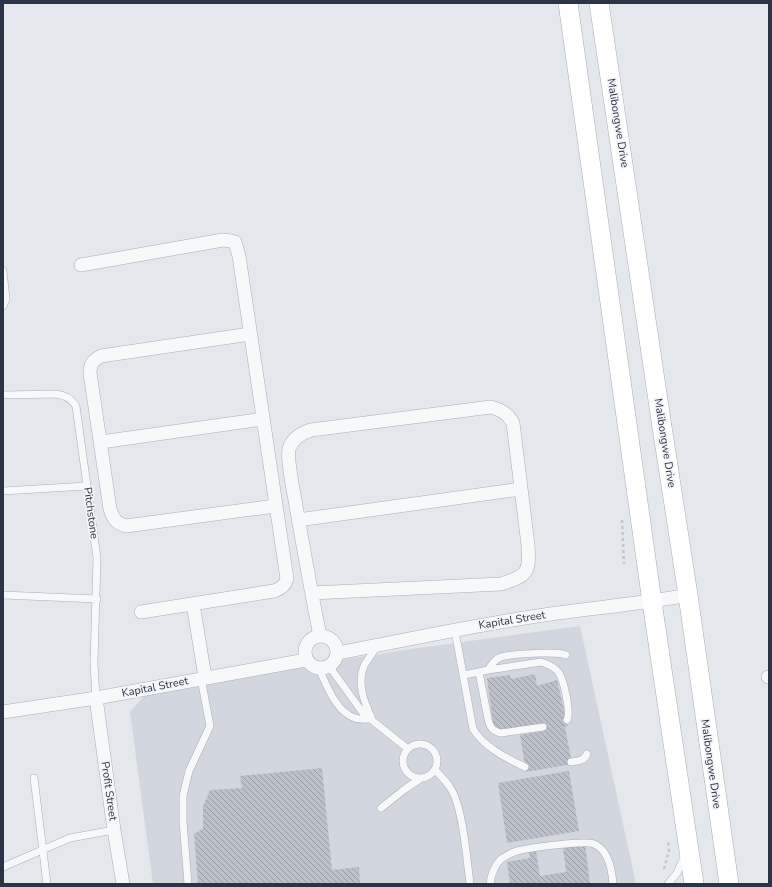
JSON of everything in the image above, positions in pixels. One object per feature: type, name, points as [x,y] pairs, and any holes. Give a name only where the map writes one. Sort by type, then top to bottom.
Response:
[{"type":"main road","points":[[568,3],[652,602],[694,884]]},
{"type":"main road","name":"Malibongwe Drive","points":[[600,3],[688,595],[729,884]]},
{"type":"street","points":[[81,265],[223,240],[234,242],[238,249],[275,506],[287,575],[286,583],[281,588],[274,591],[141,612]]},
{"type":"street","points":[[250,334],[101,356],[95,359],[90,365],[90,373],[100,442],[110,510],[113,518],[118,524],[126,526],[275,506]]},
{"type":"street","points":[[312,598],[501,584],[519,579],[526,573],[529,560],[513,424],[510,418],[503,411],[492,407],[311,430],[301,434],[292,442],[289,450],[292,483],[312,598],[320,636]]},
{"type":"street","points":[[100,442],[263,419]]},
{"type":"street","points":[[298,520],[521,489]]},
{"type":"street","name":"Kapital Street","points":[[338,653],[472,627],[544,615],[652,602],[688,595]]},
{"type":"street","points":[[193,604],[200,646],[203,678]]},
{"type":"street","points":[[320,636],[331,639],[334,642],[338,653],[334,663],[324,667],[314,667],[306,660],[304,654],[310,640],[320,636]]},
{"type":"street","name":"Kapital Street","points":[[3,712],[96,698],[306,660]]},
{"type":"street","name":"Profit Street","points":[[96,698],[123,884]]},
{"type":"lane","points":[[3,271],[6,299],[3,306]]},
{"type":"lane","name":"Pitchstone","points":[[3,395],[63,395],[73,401],[76,406],[97,558],[94,663],[96,698]]},
{"type":"lane","points":[[3,491],[87,486]]},
{"type":"lane","points":[[3,595],[96,599]]},
{"type":"lane","points":[[455,631],[473,729],[477,736],[486,744],[508,759],[525,767]]},
{"type":"lane","points":[[372,720],[364,703],[361,682],[365,665],[377,645]]},
{"type":"lane","points":[[488,670],[493,663],[501,657],[557,652],[566,655]]},
{"type":"lane","points":[[464,675],[541,662],[547,664],[559,673],[569,712],[569,717],[567,720]]},
{"type":"lane","points":[[324,667],[328,689],[337,704],[348,715],[357,719],[372,720]]},
{"type":"lane","points":[[324,667],[360,709],[408,749]]},
{"type":"lane","points":[[479,672],[488,719],[494,732],[500,733],[543,727]]},
{"type":"lane","points":[[188,884],[183,822],[183,796],[189,771],[210,726],[203,678]]},
{"type":"lane","points":[[381,808],[420,778],[431,775],[435,770],[438,760],[436,754],[429,746],[419,744],[413,745],[408,749],[403,758],[403,764],[405,770],[414,777],[420,778]]},
{"type":"lane","points":[[571,762],[582,760],[588,754]]},
{"type":"lane","points":[[435,770],[452,790],[456,800],[462,824],[470,884]]},
{"type":"lane","points":[[34,778],[48,884]]},
{"type":"lane","points":[[3,867],[70,838],[114,830]]},
{"type":"lane","points":[[490,884],[490,877],[494,867],[508,854],[517,851],[587,842],[594,844],[605,853],[610,865],[613,884]]},
{"type":"lane","points":[[668,884],[677,873],[684,858],[687,843]]},
{"type":"shaded area","points":[[580,626],[636,884],[153,884],[130,712],[148,691],[404,650]]},
{"type":"building","points":[[535,674],[537,686],[557,680],[568,726],[556,729],[565,727],[572,764],[526,772],[520,735],[544,731],[543,724],[494,731],[487,678],[510,675],[511,679]]},
{"type":"building","points":[[322,768],[332,870],[359,867],[360,884],[198,884],[194,834],[203,829],[203,806],[210,790],[242,788],[240,776]]},
{"type":"building","points":[[569,771],[579,831],[507,843],[498,783]]},
{"type":"building","points":[[585,844],[590,884],[510,884],[507,862],[530,858],[529,852],[536,851],[540,876],[566,872],[563,847]]}]
